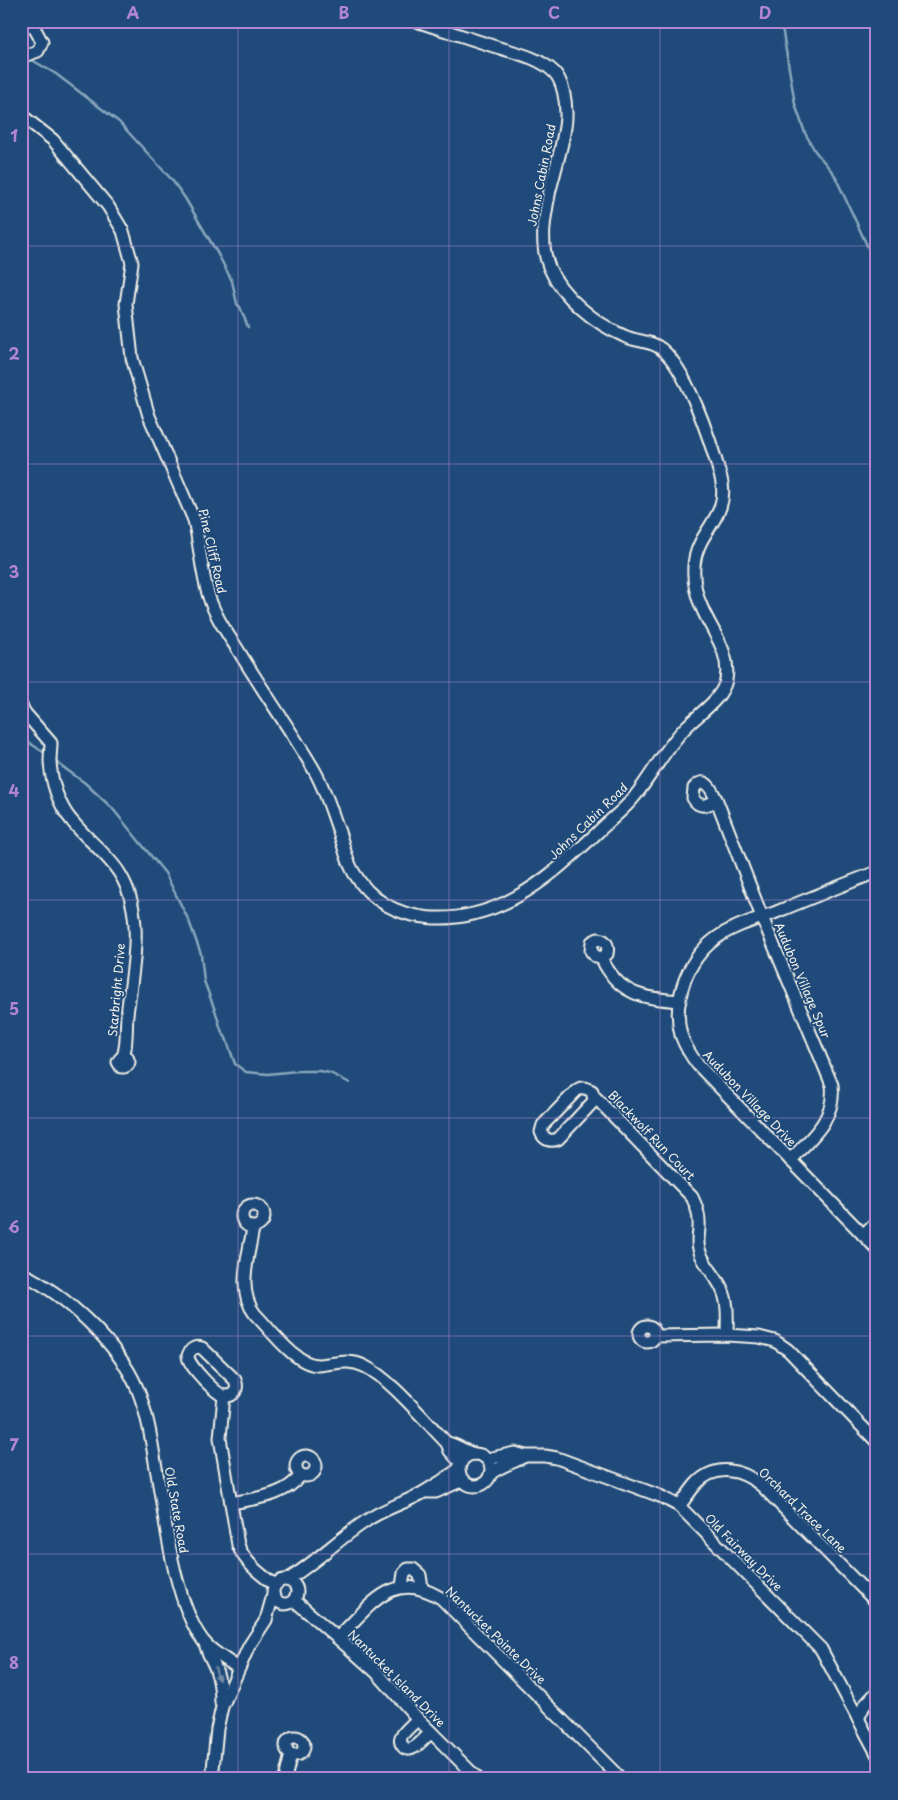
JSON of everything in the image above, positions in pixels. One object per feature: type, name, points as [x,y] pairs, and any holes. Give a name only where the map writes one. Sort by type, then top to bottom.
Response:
[{"type":"street","points":[[21,56],[38,52],[42,42],[28,21]]},
{"type":"street","name":"Johns Cabin Road","points":[[416,21],[538,60],[557,74],[567,116],[545,213],[543,235],[548,264],[557,282],[600,324],[627,338],[657,346],[672,359],[684,380],[708,437],[724,492],[721,508],[696,551],[694,571],[700,604],[725,651],[727,660],[725,684],[716,698],[675,738],[634,798],[553,873],[529,890],[501,905]]},
{"type":"street","name":"Pine Cliff Road","points":[[21,115],[53,140],[108,206],[123,231],[132,263],[126,304],[132,358],[149,416],[194,520],[199,556],[209,598],[218,618],[290,730],[322,785],[352,870],[360,883],[373,896],[388,907],[406,915],[423,918],[448,918],[474,914],[501,905]]},
{"type":"street","name":"Starbright Drive","points":[[21,706],[51,742],[51,769],[62,806],[72,822],[94,843],[120,874],[130,896],[134,932],[134,970],[123,1056]]},
{"type":"street","name":"Audubon Village Spur","points":[[717,801],[762,917],[828,1076],[833,1093],[829,1113],[825,1120],[790,1160]]},
{"type":"street","name":"Audubon Village Drive","points":[[877,872],[762,917],[716,938],[705,947],[688,971],[683,984],[679,1021],[681,1035],[698,1065],[877,1249]]},
{"type":"street","points":[[602,958],[606,967],[619,983],[628,990],[646,997],[680,1002]]},
{"type":"street","name":"Blackwolf Run Court","points":[[594,1096],[591,1105],[558,1139],[551,1141],[542,1136],[542,1125],[577,1090],[589,1089],[692,1197],[699,1223],[697,1242],[699,1250],[703,1260],[725,1294],[727,1334]]},
{"type":"street","points":[[863,1235],[877,1221]]},
{"type":"street","points":[[252,1228],[244,1287],[248,1302],[255,1314],[295,1356],[306,1362],[316,1365],[343,1361],[354,1362],[376,1373],[447,1443],[467,1484],[478,1485],[488,1479],[491,1469],[487,1459],[478,1454],[462,1451],[456,1445],[447,1443]]},
{"type":"street","name":"Old State Road","points":[[21,1273],[63,1299],[90,1323],[120,1358],[137,1387],[147,1418],[172,1562],[188,1611],[205,1643],[238,1668]]},
{"type":"street","points":[[655,1336],[727,1334],[767,1338],[782,1346],[877,1442]]},
{"type":"street","points":[[202,1348],[235,1380],[236,1391],[231,1395],[224,1396],[218,1393],[189,1363],[188,1356],[191,1349],[202,1348]]},
{"type":"street","points":[[224,1396],[220,1438],[238,1545],[241,1554],[274,1590],[277,1601],[291,1598]]},
{"type":"street","name":"Old Fairway Drive","points":[[487,1459],[515,1453],[525,1456],[557,1458],[660,1496],[679,1506],[821,1650],[877,1754]]},
{"type":"street","points":[[266,1620],[274,1590],[282,1580],[287,1580],[309,1566],[333,1544],[388,1508],[424,1492],[436,1492],[461,1470],[465,1458],[474,1454]]},
{"type":"street","name":"Old Fairway Drive","points":[[490,1474],[506,1463],[525,1456]]},
{"type":"street","name":"Orchard Trace Lane","points":[[679,1506],[695,1485],[709,1474],[725,1471],[742,1472],[762,1486],[877,1603]]},
{"type":"street","points":[[231,1503],[270,1496],[286,1489],[301,1475]]},
{"type":"street","points":[[212,1779],[214,1746],[222,1707],[248,1646],[266,1620],[291,1598],[309,1566]]},
{"type":"street","points":[[338,1638],[379,1599],[390,1591],[402,1586],[404,1573],[408,1570],[413,1569],[420,1575],[422,1588]]},
{"type":"street","points":[[287,1580],[295,1586],[291,1598]]},
{"type":"street","name":"Nantucket Pointe Drive","points":[[402,1586],[422,1588],[442,1598],[622,1779]]},
{"type":"street","name":"Nantucket Island Drive","points":[[291,1598],[376,1673],[418,1719],[478,1779]]},
{"type":"street","points":[[205,1643],[206,1650],[216,1670],[222,1707]]},
{"type":"street","points":[[858,1719],[864,1706],[877,1692]]},
{"type":"street","points":[[858,1719],[877,1704]]},
{"type":"street","points":[[418,1719],[401,1737],[403,1746],[408,1749],[414,1748],[431,1732]]},
{"type":"street","points":[[285,1779],[291,1754]]},
{"type":"waterway","points":[[781,21],[795,104],[805,133],[815,151],[834,174],[877,267]]},
{"type":"waterway","points":[[32,60],[56,74],[119,122],[172,180],[185,198],[232,281],[237,304],[248,327]]},
{"type":"waterway","points":[[21,737],[46,754]]},
{"type":"waterway","points":[[56,762],[85,783],[112,808],[165,873],[189,921],[201,954],[204,981],[235,1064],[246,1072],[268,1074],[319,1071],[330,1073],[350,1083]]}]
